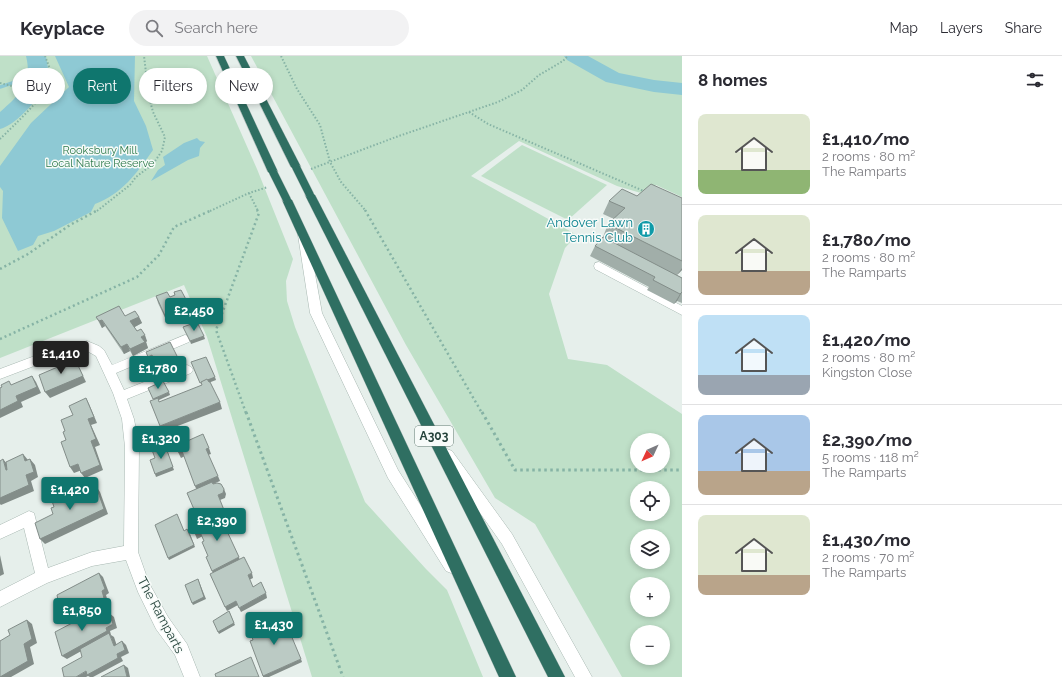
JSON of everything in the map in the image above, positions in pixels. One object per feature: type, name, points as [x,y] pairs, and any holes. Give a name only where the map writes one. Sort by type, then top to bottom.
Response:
[{"type":"highway","name":"A303","points":[[220,56],[508,677]]},
{"type":"highway","name":"A303","points":[[240,56],[399,371],[434,436],[557,677]]},
{"type":"street","points":[[302,235],[316,313],[392,474],[473,600]]},
{"type":"street","points":[[599,266],[682,311]]},
{"type":"street","points":[[109,371],[185,339]]},
{"type":"street","name":"The Ramparts","points":[[0,374],[40,359],[87,346],[100,353],[109,371],[128,419],[132,447],[131,552],[143,588],[162,623],[181,650],[192,677]]},
{"type":"street","points":[[120,397],[187,370]]},
{"type":"street","points":[[434,436],[507,539],[584,677]]},
{"type":"street","points":[[0,532],[29,518],[43,577]]},
{"type":"street","points":[[0,599],[43,577],[92,560],[131,552]]},
{"type":"path","points":[[45,56],[51,68]]},
{"type":"path","points":[[0,269],[28,254],[70,225],[94,213],[130,185],[136,177],[153,164],[162,150],[165,137],[151,105],[144,56]]},
{"type":"path","points":[[280,56],[297,89],[320,125],[330,162],[341,182],[368,213],[515,470],[682,470]]},
{"type":"path","points":[[311,169],[498,102],[522,90],[539,75],[563,61],[568,56]]},
{"type":"path","points":[[0,83],[12,86]]},
{"type":"path","points":[[0,138],[28,112],[34,104]]},
{"type":"path","points":[[468,112],[488,124],[648,193]]},
{"type":"path","points":[[0,339],[137,276],[151,266],[162,253],[174,227],[271,186]]},
{"type":"path","points":[[249,194],[259,213],[216,330],[343,677]]},
{"type":"green space","name":"Rooksbury Mill Local Nature Reserve","points":[[0,56],[207,56],[215,74],[215,104],[228,104],[257,169],[293,259],[286,281],[287,301],[295,327],[365,502],[447,590],[483,677],[312,677],[207,337],[184,285],[0,358]]},
{"type":"green space","points":[[251,56],[682,56],[682,197],[656,185],[648,193],[641,193],[617,186],[519,141],[471,176],[577,235],[565,248],[549,294],[568,359],[607,365],[682,414],[682,677],[622,677],[535,524],[495,498],[406,345],[273,97],[273,68],[257,68]]},
{"type":"green space","points":[[522,145],[607,185],[568,220],[481,176]]},
{"type":"water","points":[[55,56],[135,56],[134,101],[146,126],[153,150],[135,175],[121,189],[105,200],[95,204],[91,212],[54,231],[38,236],[33,245],[18,251],[2,218],[3,191],[0,187],[0,166],[31,123],[51,104],[65,104],[65,91],[69,87],[65,78],[65,68],[60,68]]},
{"type":"water","points":[[197,138],[200,141],[205,142],[200,148],[199,156],[188,160],[151,181],[158,170],[165,165],[163,157],[184,143]]},
{"type":"building","name":"Andover Lawn Tennis Club","points":[[651,184],[682,198],[682,261],[608,224],[625,208],[609,201],[622,189],[637,196]]},
{"type":"building","points":[[603,237],[682,278],[682,292],[680,294],[653,280],[655,277],[595,246]]},
{"type":"building","points":[[181,290],[191,309],[166,318],[156,296],[167,292],[170,297],[175,295],[174,292]]},
{"type":"building","points":[[119,306],[125,316],[135,311],[139,317],[130,321],[137,331],[141,329],[145,335],[141,337],[145,342],[130,349],[127,344],[121,347],[102,320],[99,321],[96,317]]},
{"type":"building","points":[[197,322],[204,336],[190,341],[183,327]]},
{"type":"building","points":[[170,342],[180,362],[154,372],[152,366],[156,365],[152,355],[148,357],[146,352]]},
{"type":"building","points":[[74,357],[83,376],[45,392],[39,375],[67,363],[66,361]]},
{"type":"building","points":[[206,357],[215,377],[200,383],[191,362]]},
{"type":"building","points":[[32,376],[37,387],[16,396],[18,401],[0,410],[1,385],[9,381],[11,385]]},
{"type":"building","points":[[207,379],[220,402],[160,426],[150,401],[158,398],[159,402],[202,385],[201,382]]},
{"type":"building","points":[[163,381],[169,392],[153,399],[148,388]]},
{"type":"building","points":[[86,398],[94,417],[88,419],[96,439],[91,441],[100,465],[81,473],[78,464],[70,467],[61,442],[66,440],[63,432],[65,431],[61,420],[73,415],[69,406]]},
{"type":"building","points":[[203,434],[209,448],[206,449],[218,476],[195,486],[182,451],[178,452],[176,446]]},
{"type":"building","points":[[165,445],[173,467],[155,474],[150,460],[155,458],[152,450]]},
{"type":"building","points":[[23,454],[25,461],[30,459],[34,472],[26,475],[29,485],[0,498],[0,461],[3,459],[7,470],[6,462]]},
{"type":"building","points":[[212,482],[213,484],[221,484],[224,489],[223,493],[218,495],[224,510],[199,521],[187,493]]},
{"type":"building","points":[[96,486],[104,509],[40,539],[35,523],[53,514],[51,508],[54,507],[51,498],[65,491],[68,500]]},
{"type":"building","points":[[177,514],[184,531],[187,529],[194,545],[168,558],[155,525]]},
{"type":"building","points":[[223,514],[230,528],[226,529],[239,557],[212,571],[206,557],[208,556],[202,542],[204,541],[200,532],[195,534],[193,529]]},
{"type":"building","points":[[244,557],[252,573],[248,575],[253,587],[261,582],[266,593],[239,608],[236,601],[225,607],[210,574]]},
{"type":"building","points":[[99,573],[105,589],[102,591],[104,598],[79,612],[80,616],[68,623],[62,605],[59,605],[57,595]]},
{"type":"building","points":[[198,579],[204,597],[192,603],[185,585]]},
{"type":"building","points":[[95,611],[98,619],[109,613],[113,624],[106,628],[107,631],[62,656],[55,632]]},
{"type":"building","points":[[229,611],[234,623],[218,632],[213,621]]},
{"type":"building","points":[[283,616],[301,659],[263,676],[250,641],[253,640],[250,631]]},
{"type":"building","points":[[27,620],[32,639],[24,644],[28,661],[0,677],[0,641],[10,635],[8,630]]},
{"type":"building","points":[[109,633],[114,646],[122,641],[125,650],[117,654],[118,658],[87,675],[86,671],[76,677],[64,677],[62,668],[82,657],[80,649]]},
{"type":"building","points":[[251,657],[259,677],[216,677],[215,674]]},
{"type":"building","points":[[124,665],[127,677],[101,677]]},
{"type":"waterway","points":[[0,123],[23,102],[35,86],[39,67],[36,56]]},
{"type":"waterway","points":[[574,56],[613,78],[654,86],[682,89]]},
{"type":"waterway","points":[[0,87],[12,83]]},
{"type":"place","name":"Andover Lawn Tennis Club","points":[[646,229]]}]
